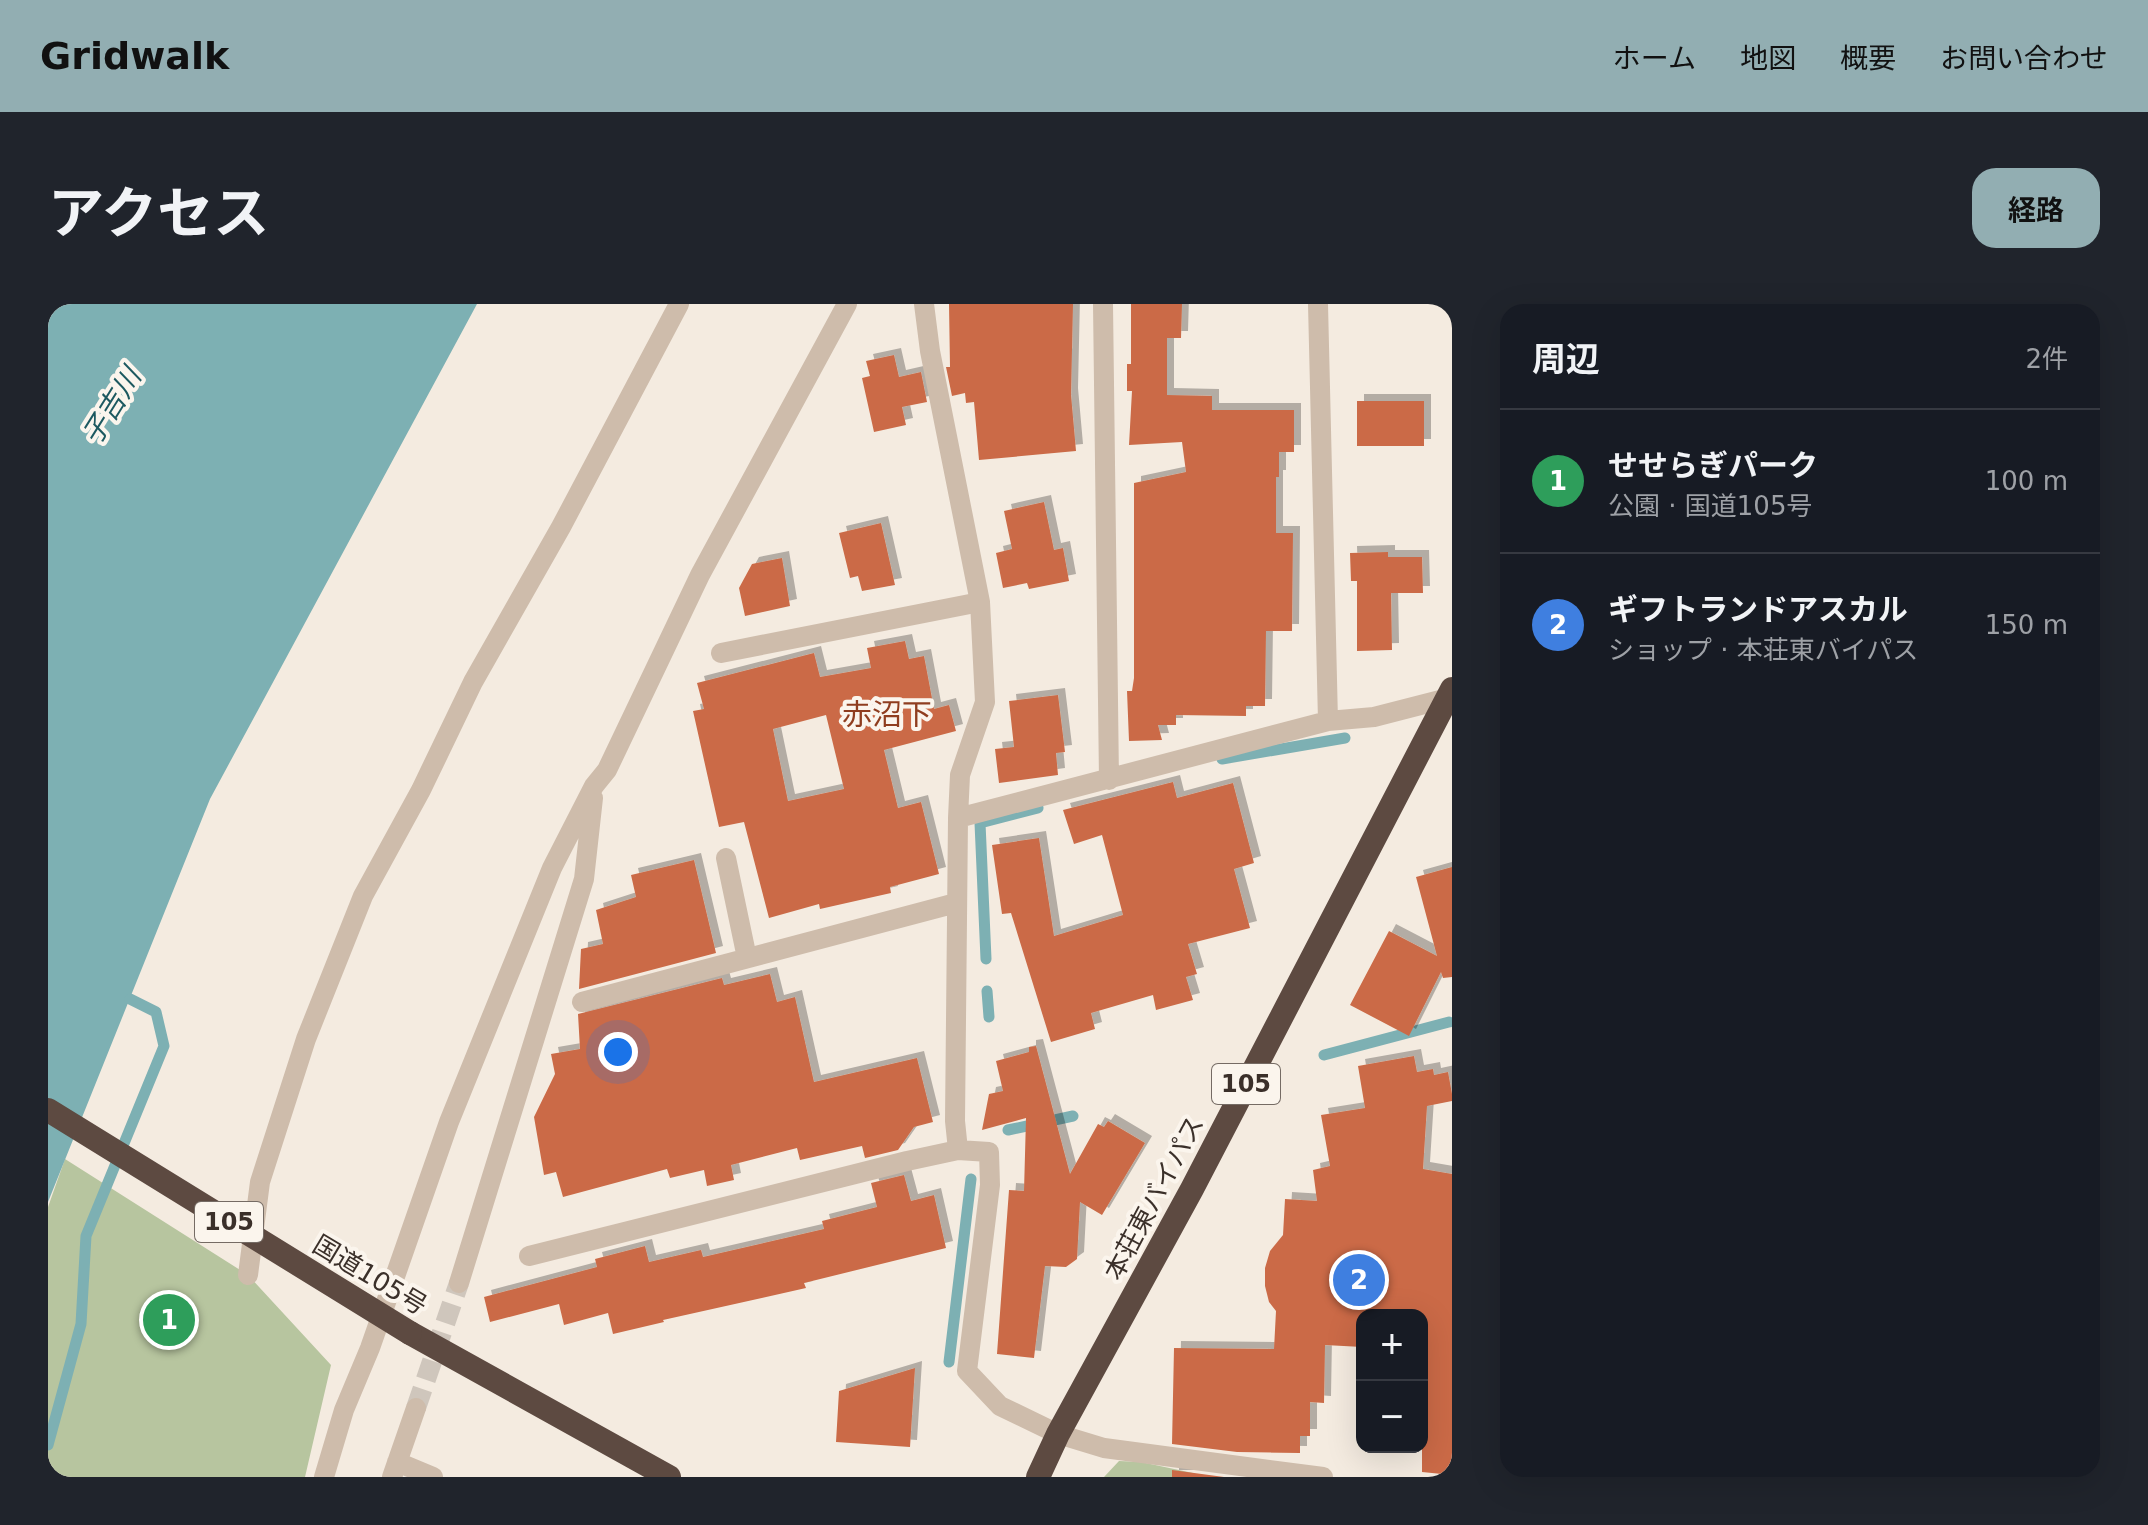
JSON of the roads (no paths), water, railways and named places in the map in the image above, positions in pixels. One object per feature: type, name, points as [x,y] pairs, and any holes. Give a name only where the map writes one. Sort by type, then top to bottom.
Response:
[{"type":"highway","name":"本荘東バイパス","points":[[1038,1477],[1058,1434],[1192,1189],[1451,697]]},
{"type":"highway","name":"国道105号","points":[[48,1110],[410,1333],[669,1477]]},
{"type":"street","points":[[248,1275],[260,1182],[306,1039],[363,896],[421,790],[473,682],[561,527],[679,304]]},
{"type":"street","points":[[324,1477],[344,1410],[379,1323],[449,1122],[552,868],[594,786],[607,770],[700,575],[847,304]]},
{"type":"street","points":[[924,304],[930,351],[980,602],[985,702],[960,775],[956,903],[955,1121],[958,1150]]},
{"type":"street","points":[[1103,304],[1109,780]]},
{"type":"street","points":[[1318,304],[1328,721]]},
{"type":"street","points":[[721,653],[980,602]]},
{"type":"street","points":[[958,818],[1328,721],[1374,717],[1451,697]]},
{"type":"street","points":[[459,1283],[584,879],[594,786]]},
{"type":"street","points":[[726,858],[747,958]]},
{"type":"street","points":[[582,1002],[956,903]]},
{"type":"street","points":[[529,1256],[907,1161],[958,1150],[989,1152],[990,1185],[967,1371],[1000,1406],[1058,1434],[1104,1448],[1323,1477]]},
{"type":"street","points":[[416,1408],[394,1469],[433,1477]]},
{"type":"water","name":"子吉川","points":[[48,304],[477,304],[210,799],[48,1202]]},
{"type":"waterway","points":[[1222,759],[1345,738]]},
{"type":"waterway","points":[[986,959],[980,823],[1038,808]]},
{"type":"waterway","points":[[987,991],[989,1017]]},
{"type":"waterway","points":[[48,1445],[81,1324],[86,1236],[164,1046],[156,1012],[130,999]]},
{"type":"waterway","points":[[1324,1055],[1449,1022]]},
{"type":"waterway","points":[[1008,1130],[1073,1116]]},
{"type":"waterway","points":[[949,1362],[971,1179]]},
{"type":"tunnel","points":[[416,1408],[459,1283]]},
{"type":"place","name":"ギフトランドアスカル","points":[[1359,1280]]},
{"type":"place","name":"せせらぎパーク","points":[[169,1320]]},
{"type":"district","name":"赤沼下","points":[[887,715]]}]
